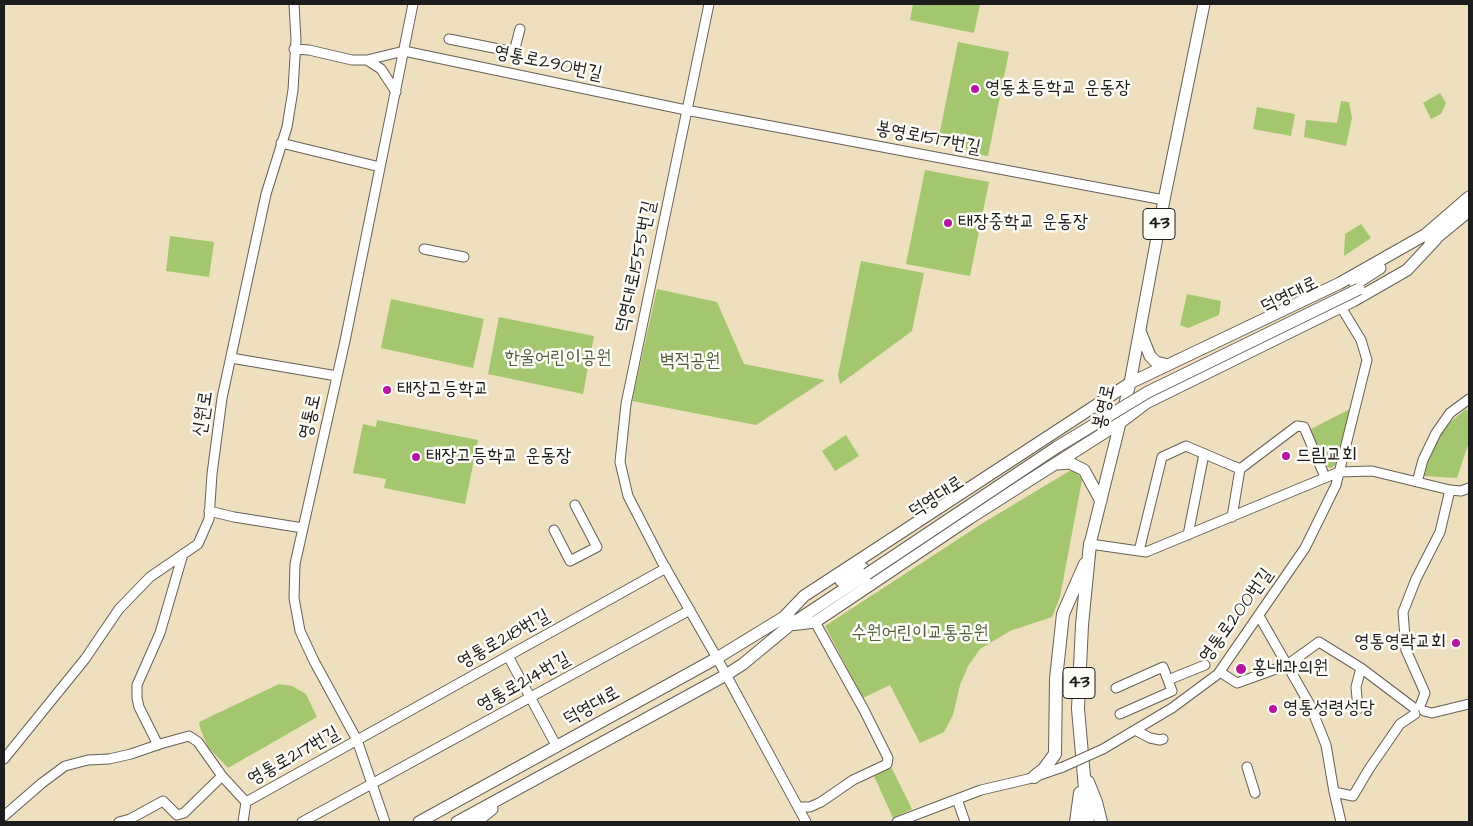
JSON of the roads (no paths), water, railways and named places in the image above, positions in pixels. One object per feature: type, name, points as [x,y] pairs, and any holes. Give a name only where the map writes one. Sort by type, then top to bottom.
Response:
[{"type":"highway","name":"봉영로","points":[[1088,822],[1078,709],[1082,625],[1090,548]]},
{"type":"highway","points":[[1034,777],[1044,769],[1055,754],[1056,679],[1063,614],[1090,548]]},
{"type":"highway","points":[[1076,822],[1083,768]]},
{"type":"highway","points":[[1083,768],[1096,802],[1100,822]]},
{"type":"main road","name":"봉영로","points":[[1090,548],[1130,383],[1164,200],[1204,4]]},
{"type":"main road","name":"덕영대로","points":[[418,822],[787,621],[1057,447],[1148,392],[1407,262],[1469,197]]},
{"type":"main road","name":"덕영대로","points":[[1433,235],[1469,211]]},
{"type":"main road","points":[[787,621],[815,622],[970,518],[1057,464],[1146,404],[1341,308],[1407,270],[1433,235]]},
{"type":"main road","points":[[787,621],[804,596],[1130,383],[1340,283],[1433,235]]},
{"type":"main road","points":[[1140,331],[1150,356],[1156,362],[1168,365]]},
{"type":"main road","points":[[1057,464],[1070,463],[1084,470],[1101,501]]},
{"type":"main road","name":"덕영대로","points":[[458,822],[726,675],[743,664],[787,621]]},
{"type":"main road","points":[[476,822],[505,797]]},
{"type":"street","name":"신원로","points":[[4,759],[85,659],[119,609],[150,576],[198,544],[209,519],[212,474],[222,398],[266,194],[287,126],[293,90],[296,40],[294,4]]},
{"type":"street","name":"영통로","points":[[385,822],[357,740],[300,631],[294,598],[295,564],[337,376],[413,4]]},
{"type":"street","name":"덕영대로1555번길","points":[[709,4],[626,404],[620,462],[628,496],[806,822]]},
{"type":"street","points":[[449,39],[514,52],[520,29]]},
{"type":"street","points":[[294,49],[309,50],[345,60],[367,60],[404,51]]},
{"type":"street","name":"영통로290번길","points":[[404,51],[686,110]]},
{"type":"street","points":[[367,60],[382,69],[396,92]]},
{"type":"street","name":"봉영로1517번길","points":[[686,110],[1164,200]]},
{"type":"street","points":[[281,143],[380,167]]},
{"type":"street","points":[[424,249],[464,257]]},
{"type":"street","name":"영통로200번길","points":[[897,822],[981,790],[1034,777],[1063,767],[1103,749],[1172,708],[1220,672],[1305,548],[1336,485],[1368,360],[1361,340],[1341,308]]},
{"type":"street","points":[[231,358],[337,376]]},
{"type":"street","points":[[1417,482],[1422,460],[1436,433],[1450,413],[1469,399]]},
{"type":"street","points":[[1232,517],[1240,469],[1297,426],[1304,427],[1325,478]]},
{"type":"street","points":[[1139,551],[1162,458],[1186,446],[1240,469]]},
{"type":"street","points":[[1188,535],[1204,454]]},
{"type":"street","points":[[1090,548],[1146,552],[1339,472],[1372,471],[1450,490],[1462,491],[1469,488]]},
{"type":"street","points":[[1334,792],[1353,796],[1369,768],[1400,724],[1418,710],[1425,693],[1406,650],[1403,612],[1416,579],[1440,532],[1450,490]]},
{"type":"street","points":[[554,530],[570,561],[597,547],[575,506]]},
{"type":"street","points":[[209,511],[303,528]]},
{"type":"street","points":[[158,745],[140,707],[136,684],[160,633],[182,554]]},
{"type":"street","name":"영통로218번길","points":[[357,740],[666,568]]},
{"type":"street","name":"영통로214번길","points":[[302,822],[690,610]]},
{"type":"street","points":[[1259,616],[1310,705],[1326,745],[1341,822]]},
{"type":"street","points":[[798,807],[810,807],[821,802],[854,780],[887,764],[888,758],[864,710],[815,622]]},
{"type":"street","points":[[1220,672],[1237,683],[1287,665],[1319,642],[1361,668],[1418,710],[1432,713],[1469,704]]},
{"type":"street","points":[[508,656],[557,747]]},
{"type":"street","points":[[1168,680],[1205,665]]},
{"type":"street","points":[[1116,688],[1163,666],[1172,691],[1120,714]]},
{"type":"street","points":[[1358,709],[1356,687],[1361,668]]},
{"type":"street","points":[[1135,730],[1150,738],[1164,739]]},
{"type":"street","points":[[4,816],[65,766],[88,760],[109,759],[131,754],[189,736],[198,742],[222,776],[246,802],[243,822]]},
{"type":"street","name":"영통로217번길","points":[[246,802],[357,740]]},
{"type":"street","points":[[1247,767],[1255,793]]},
{"type":"street","points":[[119,822],[130,819],[164,800],[177,815],[184,813],[222,776]]},
{"type":"street","points":[[957,799],[965,822]]},
{"type":"place","name":"영동초등학교 운동장","points":[[975,89]]},
{"type":"place","name":"태장중학교 운동장","points":[[948,223]]},
{"type":"place","name":"태장고등학교","points":[[387,390]]},
{"type":"place","name":"드림교회","points":[[1286,456]]},
{"type":"place","name":"태장고등학교 운동장","points":[[416,457]]},
{"type":"place","name":"영통영락교회","points":[[1456,643]]},
{"type":"place","name":"홍내과의원","points":[[1241,669]]},
{"type":"place","name":"영통성령성당","points":[[1273,709]]},
{"type":"park label","name":"한울어린이공원","points":[[558,359]]},
{"type":"park label","name":"벽적공원","points":[[690,362]]},
{"type":"park label","name":"수원어린이교통공원","points":[[920,634]]}]
